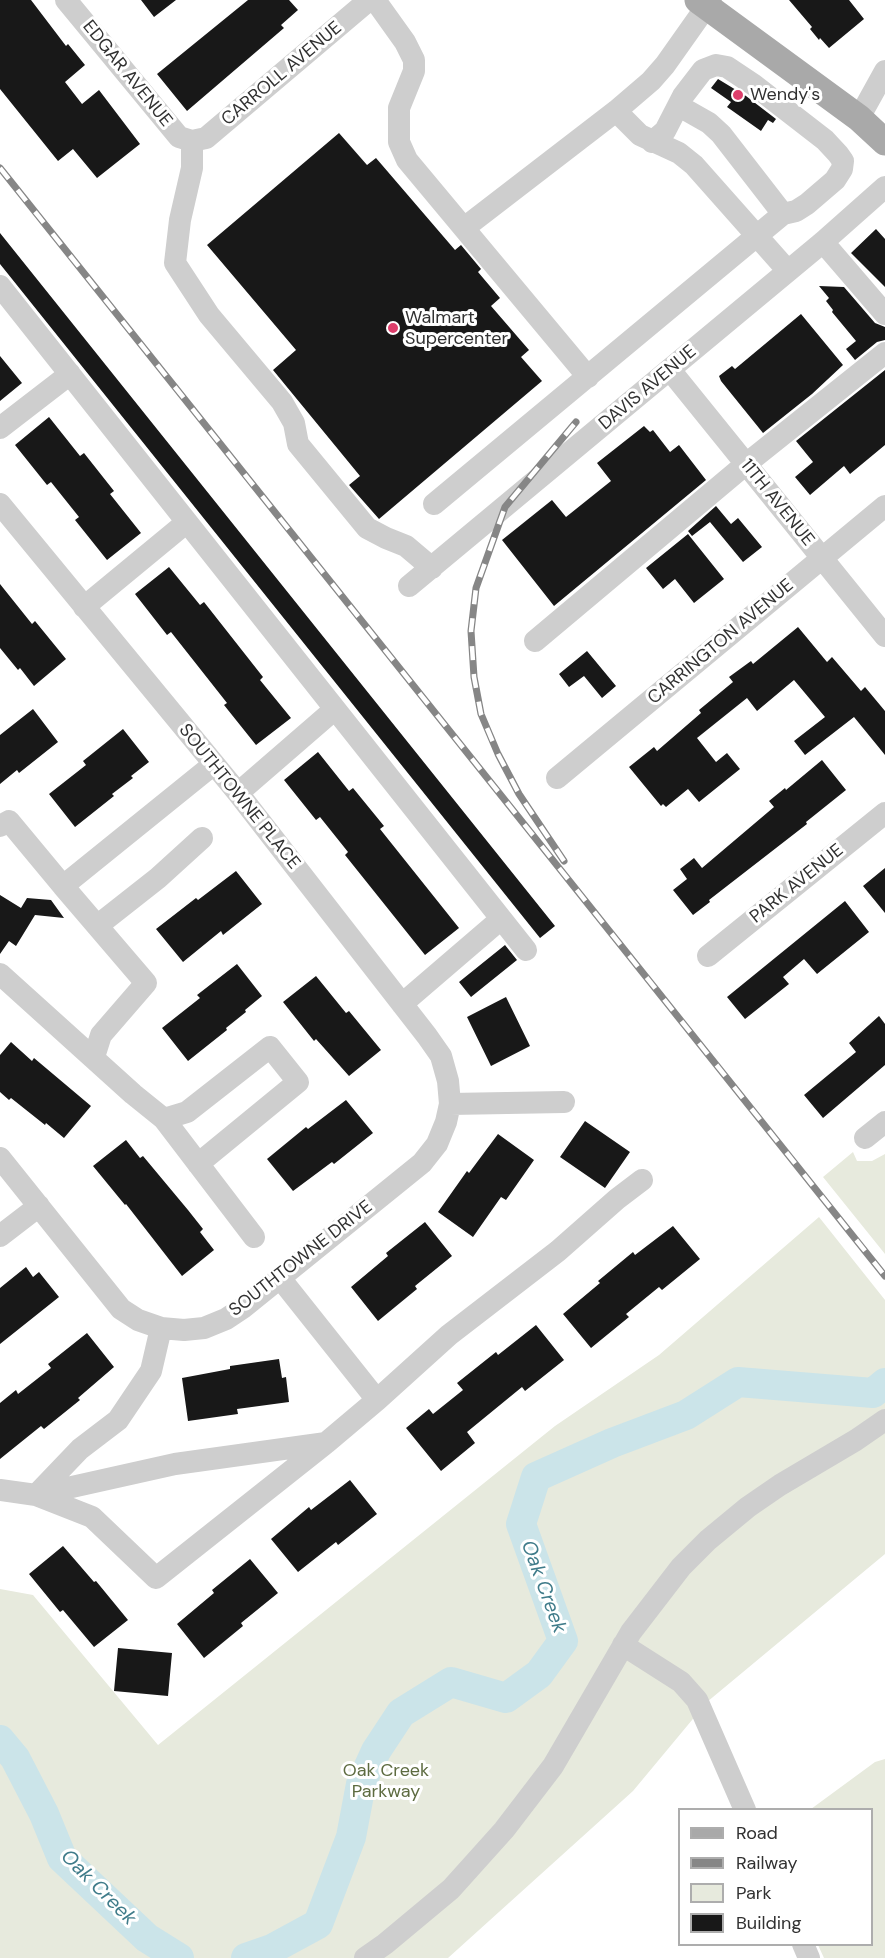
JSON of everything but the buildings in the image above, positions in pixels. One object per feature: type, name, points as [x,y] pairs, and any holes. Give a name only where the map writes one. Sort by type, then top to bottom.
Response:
[{"type":"main road","points":[[705,2],[859,118],[885,142]]},
{"type":"street","name":"EDGAR AVENUE","points":[[66,0],[179,137],[192,141]]},
{"type":"street","name":"CARROLL AVENUE","points":[[192,141],[207,138],[369,0]]},
{"type":"street","points":[[375,0],[405,42],[414,60],[414,71],[399,108],[399,142],[407,160],[588,377]]},
{"type":"street","points":[[464,228],[616,111],[651,81],[665,65],[705,2]]},
{"type":"street","points":[[434,504],[783,214],[796,211],[807,204],[835,180],[842,169],[843,161],[825,140],[754,85],[727,67],[716,65],[703,70],[683,96],[664,131],[652,142]]},
{"type":"street","points":[[859,118],[885,71]]},
{"type":"street","points":[[679,106],[709,123],[721,134],[783,214]]},
{"type":"street","points":[[616,111],[640,135],[679,153],[694,165],[788,271]]},
{"type":"street","points":[[192,141],[192,168],[180,220],[175,263],[209,315],[282,402],[294,423],[298,444],[360,519],[368,528],[406,546],[432,567]]},
{"type":"street","name":"DAVIS AVENUE","points":[[409,586],[823,242],[885,187]]},
{"type":"street","points":[[823,242],[885,314]]},
{"type":"street","points":[[0,286],[526,950]]},
{"type":"street","points":[[534,641],[746,464],[885,353]]},
{"type":"street","name":"11TH AVENUE","points":[[670,370],[885,636]]},
{"type":"street","points":[[0,428],[69,374]]},
{"type":"street","name":"SOUTHTOWNE PLACE","points":[[0,504],[238,793],[402,1004],[441,1056],[448,1081],[450,1104]]},
{"type":"street","name":"CARRINGTON AVENUE","points":[[557,778],[885,506]]},
{"type":"street","points":[[84,606],[187,522]]},
{"type":"street","points":[[238,793],[335,709]]},
{"type":"street","points":[[63,886],[214,764]]},
{"type":"street","name":"PARK AVENUE","points":[[708,956],[885,813]]},
{"type":"street","points":[[0,826],[9,821],[146,983],[101,1035],[94,1057]]},
{"type":"street","points":[[97,926],[158,878],[202,838]]},
{"type":"street","points":[[402,1004],[501,919]]},
{"type":"street","points":[[4,984],[94,1057],[133,1094],[164,1119],[254,1237]]},
{"type":"street","points":[[164,1119],[188,1112],[270,1047],[298,1082],[198,1164]]},
{"type":"street","points":[[450,1104],[564,1102]]},
{"type":"street","name":"SOUTHTOWNE DRIVE","points":[[0,1158],[121,1309],[138,1320],[161,1328],[184,1330],[204,1328],[226,1319],[422,1163],[437,1144],[450,1104]]},
{"type":"street","points":[[865,1138],[885,1122]]},
{"type":"street","points":[[0,1490],[36,1495],[92,1517],[156,1578],[326,1443],[449,1335],[558,1251],[642,1180]]},
{"type":"street","points":[[0,1236],[39,1206]]},
{"type":"street","points":[[280,1278],[377,1400]]},
{"type":"street","points":[[36,1495],[80,1449],[118,1420],[151,1371],[161,1328]]},
{"type":"street","points":[[365,1958],[386,1944],[451,1889],[504,1830],[553,1766],[631,1632],[681,1567],[708,1540],[748,1507],[885,1420]]},
{"type":"street","points":[[36,1495],[175,1464],[326,1443]]},
{"type":"street","points":[[623,1645],[681,1682],[698,1700],[745,1808]]},
{"type":"green space","points":[[853,1152],[857,1161],[872,1161],[885,1154],[885,1254],[823,1177]]},
{"type":"green space","name":"Oak Creek Parkway","points":[[819,1217],[885,1300],[885,1554],[707,1702],[633,1791],[448,1958],[0,1958],[0,1589],[33,1595],[158,1745],[555,1426],[659,1355]]},
{"type":"green space","points":[[885,1759],[885,1958],[824,1958],[818,1946],[873,1946],[873,1808],[812,1808],[875,1762]]},
{"type":"waterway","name":"Oak Creek","points":[[246,1958],[272,1949],[318,1924],[351,1837],[361,1784],[376,1751],[401,1713],[451,1682],[506,1698],[539,1674],[563,1641],[521,1524],[536,1477],[612,1443],[686,1415],[738,1382],[873,1393],[885,1383]]},
{"type":"waterway","name":"Oak Creek","points":[[0,1740],[15,1758],[44,1814],[62,1858],[147,1938],[179,1958]]},
{"type":"railway","points":[[0,168],[885,1276]]},
{"type":"railway","points":[[564,861],[519,794],[498,754],[481,714],[474,677],[471,631],[476,588],[505,507],[576,422]]},
{"type":"place","name":"Wendy's","points":[[738,95]]},
{"type":"place","name":"Walmart Supercenter","points":[[393,328]]}]
